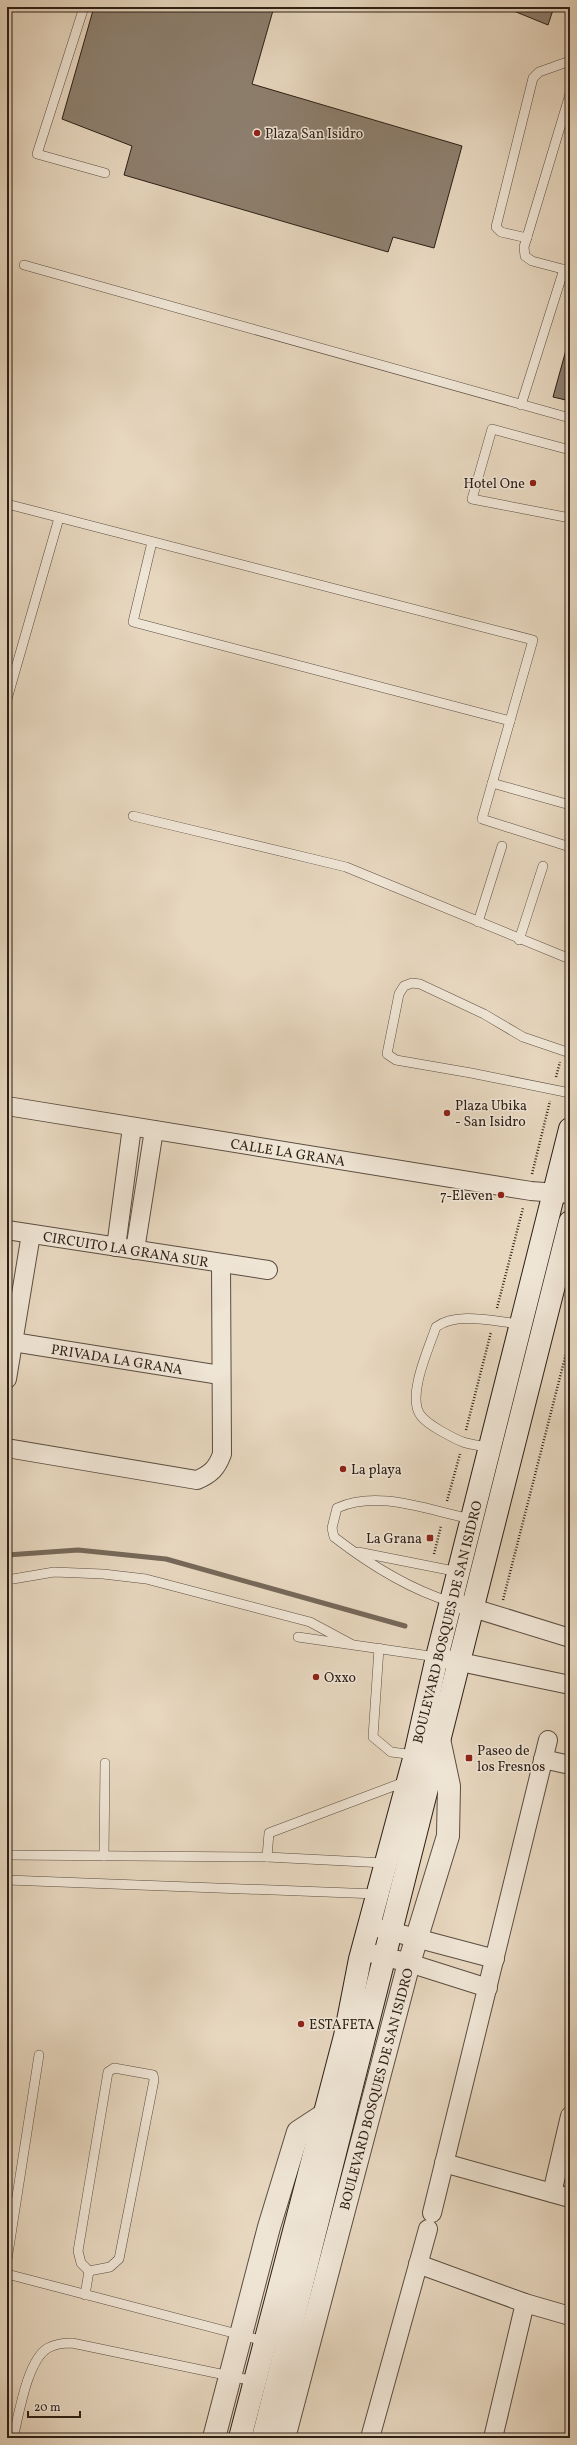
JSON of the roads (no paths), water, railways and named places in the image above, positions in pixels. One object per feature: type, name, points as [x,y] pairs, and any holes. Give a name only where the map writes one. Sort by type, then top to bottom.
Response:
[{"type":"main road","name":"BOULEVARD BOSQUES DE SAN ISIDRO","points":[[263,2438],[439,1739],[448,1659],[451,1602],[521,1324],[562,1193],[570,1129]]},
{"type":"main road","name":"BOULEVARD BOSQUES DE SAN ISIDRO","points":[[240,2438],[324,2115],[385,1863],[415,1755],[448,1659],[472,1607],[570,1222]]},
{"type":"main road","name":"BOULEVARD BOSQUES DE SAN ISIDRO","points":[[289,2437],[409,1963],[448,1836],[449,1786],[439,1739]]},
{"type":"main road","points":[[214,2438],[269,2227],[298,2132],[324,2115]]},
{"type":"street","name":"CALLE LA GRANA","points":[[7,1106],[531,1191],[562,1193]]},
{"type":"street","points":[[116,1247],[132,1127]]},
{"type":"street","points":[[135,1250],[154,1130]]},
{"type":"street","name":"CIRCUITO LA GRANA SUR","points":[[7,1230],[220,1264],[268,1270]]},
{"type":"street","points":[[7,1379],[31,1234]]},
{"type":"street","points":[[7,1448],[198,1480],[207,1476],[215,1468],[222,1454],[220,1264]]},
{"type":"street","name":"PRIVADA LA GRANA","points":[[13,1342],[220,1375]]},
{"type":"street","points":[[451,1602],[472,1607],[570,1638]]},
{"type":"street","points":[[448,1659],[570,1685]]},
{"type":"street","points":[[370,2438],[430,2221],[548,1740]]},
{"type":"street","points":[[543,1759],[570,1765]]},
{"type":"street","points":[[370,1926],[495,1959]]},
{"type":"street","points":[[363,1952],[409,1963],[488,1988]]},
{"type":"street","points":[[552,2193],[570,2116]]},
{"type":"street","points":[[444,2163],[570,2198]]},
{"type":"street","points":[[418,2264],[525,2303],[570,2316]]},
{"type":"street","points":[[493,2438],[525,2303]]},
{"type":"lane","points":[[84,7],[38,154],[104,173]]},
{"type":"lane","points":[[527,238],[501,232],[496,227],[533,78],[539,72],[570,61]]},
{"type":"lane","points":[[521,405],[567,270],[532,261],[525,256],[524,247],[570,94]]},
{"type":"lane","points":[[24,265],[570,418]]},
{"type":"lane","points":[[570,450],[492,429],[472,498],[570,518]]},
{"type":"lane","points":[[7,504],[533,640],[482,819],[570,847]]},
{"type":"lane","points":[[7,699],[59,518]]},
{"type":"lane","points":[[152,542],[133,622],[510,721]]},
{"type":"lane","points":[[492,783],[570,805]]},
{"type":"lane","points":[[133,816],[346,867],[519,940],[570,959]]},
{"type":"lane","points":[[478,922],[502,846]]},
{"type":"lane","points":[[519,940],[543,866]]},
{"type":"lane","points":[[570,1052],[522,1037],[484,1014],[420,984],[412,983],[404,986],[399,994],[388,1054],[396,1060],[471,1073],[570,1093]]},
{"type":"lane","points":[[491,1447],[462,1444],[431,1425],[420,1415],[416,1401],[418,1380],[436,1327],[442,1322],[461,1319],[521,1324]]},
{"type":"lane","points":[[451,1602],[427,1594],[351,1550],[334,1537],[332,1528],[337,1508],[353,1501],[387,1501],[472,1519]]},
{"type":"lane","points":[[351,1550],[459,1572]]},
{"type":"lane","points":[[7,1580],[54,1572],[103,1574],[146,1579],[310,1622],[351,1644]]},
{"type":"lane","points":[[298,1637],[448,1659]]},
{"type":"lane","points":[[379,1648],[372,1737],[391,1752],[415,1755]]},
{"type":"lane","points":[[104,1856],[105,1763]]},
{"type":"lane","points":[[267,1857],[269,1833],[408,1781]]},
{"type":"lane","points":[[7,1856],[267,1857],[385,1863]]},
{"type":"lane","points":[[7,1880],[377,1894]]},
{"type":"lane","points":[[7,2260],[39,2055]]},
{"type":"lane","points":[[114,2068],[148,2073],[153,2076],[154,2080],[119,2259],[110,2267],[89,2271],[81,2263],[78,2252],[108,2072],[114,2068]]},
{"type":"lane","points":[[85,2295],[89,2271]]},
{"type":"lane","points":[[7,2274],[264,2341]]},
{"type":"lane","points":[[13,2438],[32,2367],[47,2348],[58,2344],[72,2343],[254,2381]]},
{"type":"waterway","points":[[7,1555],[78,1550],[166,1559],[405,1626]]},
{"type":"place","name":"Plaza San Isidro","points":[[257,133]]},
{"type":"place","name":"Hotel One","points":[[533,483]]},
{"type":"place","name":"Plaza Ubika - San Isidro","points":[[447,1113]]},
{"type":"place","name":"7-Eleven","points":[[501,1195]]},
{"type":"place","name":"La playa","points":[[343,1469]]},
{"type":"place","name":"La Grana","points":[[430,1538]]},
{"type":"place","name":"Oxxo","points":[[316,1677]]},
{"type":"place","name":"Paseo de los Fresnos","points":[[469,1758]]},
{"type":"place","name":"ESTAFETA","points":[[301,2024]]}]
